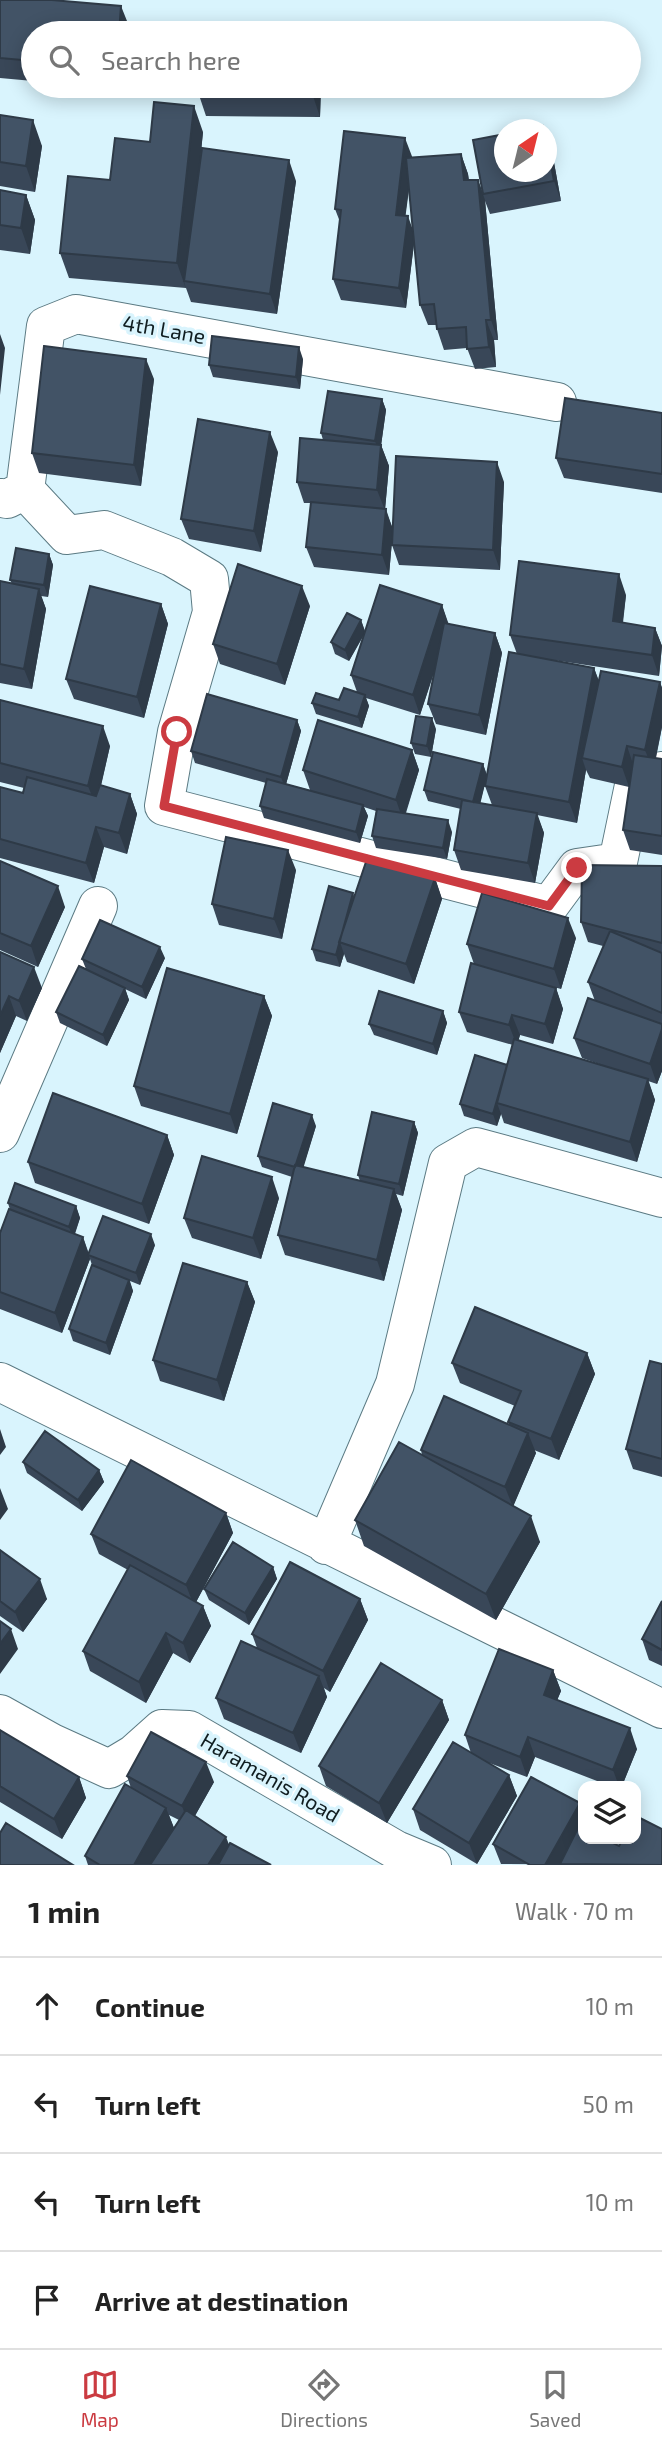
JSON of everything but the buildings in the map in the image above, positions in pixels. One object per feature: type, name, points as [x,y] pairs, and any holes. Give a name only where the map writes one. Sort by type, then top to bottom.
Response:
[{"type":"street","name":"4th Lane","points":[[13,494],[46,326],[76,314],[556,402]]},
{"type":"street","points":[[13,494],[67,535],[104,530],[172,558],[209,579],[212,612],[177,732],[164,806],[549,906],[577,868],[618,862],[637,771],[656,774],[662,771]]},
{"type":"street","points":[[0,1133],[98,906]]},
{"type":"street","points":[[326,1545],[395,1384],[448,1163],[475,1147],[662,1198]]},
{"type":"street","points":[[0,1382],[662,1709]]},
{"type":"street","name":"Haramanis Road","points":[[0,1713],[52,1743],[110,1769],[134,1754],[162,1729],[189,1730],[396,1850],[432,1865]]},
{"type":"route","points":[[177,732],[164,806],[549,906],[577,868]]}]
